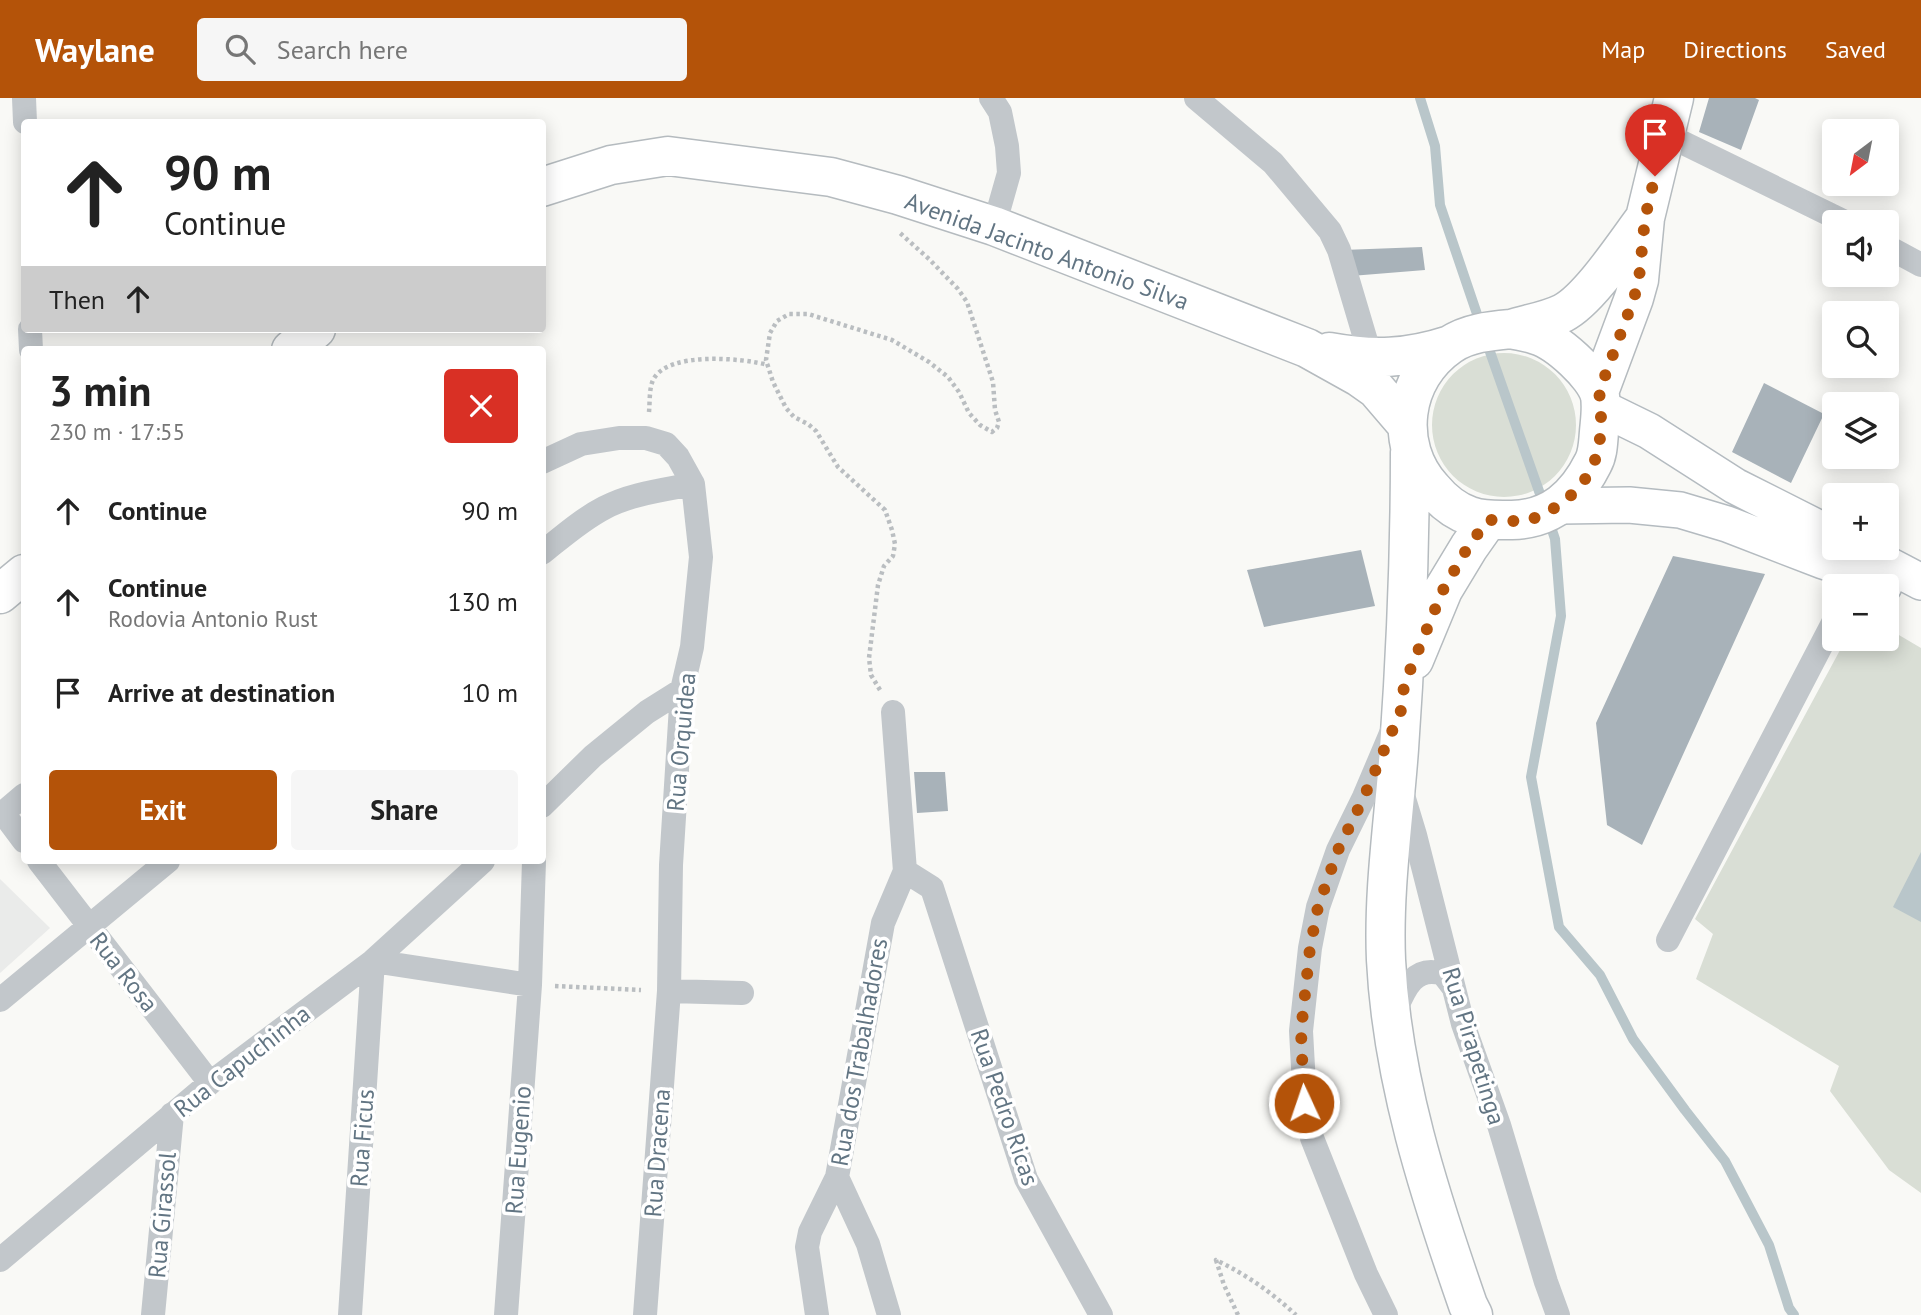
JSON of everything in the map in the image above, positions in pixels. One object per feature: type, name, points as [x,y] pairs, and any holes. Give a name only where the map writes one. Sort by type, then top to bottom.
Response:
[{"type":"main road","points":[[1303,346],[1376,389],[1408,438],[1423,479],[1443,501],[1468,516],[1488,520],[1530,520],[1560,506],[1582,484],[1597,456],[1600,400],[1639,279],[1645,218],[1670,116]]},
{"type":"main road","name":"Avenida Jacinto Antonio Silva","points":[[546,186],[611,165],[668,156],[831,177],[994,226],[1303,346]]},
{"type":"main road","points":[[1303,346],[1371,358],[1426,353],[1480,332],[1511,329],[1562,313],[1574,305],[1614,260],[1645,218]]},
{"type":"main road","points":[[1511,329],[1538,335],[1563,349],[1583,369],[1600,400]]},
{"type":"main road","points":[[296,346],[311,333]]},
{"type":"main road","points":[[1450,345],[1428,365],[1413,392],[1408,438],[1410,547],[1403,697],[1385,891],[1386,962],[1399,1069],[1415,1139],[1442,1230],[1473,1315]]},
{"type":"main road","points":[[1403,697],[1443,590],[1468,547],[1488,520]]},
{"type":"main road","points":[[0,594],[21,576]]},
{"type":"street","points":[[24,98],[25,119]]},
{"type":"street","points":[[991,98],[1000,112],[1009,173],[994,226]]},
{"type":"street","points":[[1196,98],[1273,163],[1330,231],[1337,245],[1371,358]]},
{"type":"street","points":[[1670,116],[1825,210]]},
{"type":"street","points":[[1899,253],[1921,265]]},
{"type":"street","points":[[1600,400],[1735,486],[1822,530]]},
{"type":"street","points":[[546,460],[580,444],[619,438],[646,438]]},
{"type":"street","name":"Rua Orquidea","points":[[646,438],[666,444],[678,457],[692,484],[701,557],[692,648],[682,690],[671,865],[669,991]]},
{"type":"street","points":[[546,550],[579,523],[606,507],[631,498],[692,484]]},
{"type":"street","points":[[1560,506],[1629,505],[1680,510],[1727,524],[1823,561],[1868,573],[1921,582]]},
{"type":"street","points":[[1868,573],[1921,606]]},
{"type":"street","points":[[1668,940],[1822,644]]},
{"type":"street","points":[[546,802],[593,756],[647,712],[682,690]]},
{"type":"street","points":[[1386,1315],[1377,1299],[1312,1138],[1304,1103],[1301,1031],[1310,948],[1318,907],[1338,850],[1364,797],[1403,697]]},
{"type":"street","points":[[893,712],[905,871]]},
{"type":"street","name":"Rua Pirapetinga","points":[[1397,774],[1466,1035],[1499,1125],[1558,1315]]},
{"type":"street","points":[[21,798],[3,813],[21,837]]},
{"type":"street","name":"Rua Rosa","points":[[41,864],[210,1083]]},
{"type":"street","points":[[0,1000],[164,864]]},
{"type":"street","name":"Rua Capuchinha","points":[[0,1260],[210,1083],[373,961],[480,864]]},
{"type":"street","name":"Rua Eugenio","points":[[506,1315],[530,985],[534,864]]},
{"type":"street","name":"Rua Pedro Ricas","points":[[905,871],[932,888],[1026,1179],[1101,1315]]},
{"type":"street","name":"Rua dos Trabalhadores","points":[[817,1315],[807,1247],[810,1232],[837,1177],[883,923],[905,871]]},
{"type":"street","points":[[373,961],[530,985]]},
{"type":"street","name":"Rua Ficus","points":[[350,1315],[373,961]]},
{"type":"street","points":[[1392,1016],[1405,988],[1410,981],[1422,974],[1443,974],[1453,987]]},
{"type":"street","points":[[669,991],[742,993]]},
{"type":"street","name":"Rua Dracena","points":[[645,1315],[669,991]]},
{"type":"street","name":"Rua Girassol","points":[[153,1315],[172,1114]]},
{"type":"street","points":[[837,1177],[868,1244],[889,1315]]},
{"type":"path","points":[[871,675],[869,658],[878,585],[884,566],[893,556],[895,544],[892,530],[885,510],[838,467],[816,431],[794,417],[786,408],[766,360],[770,333],[777,321],[789,314],[807,314],[892,340],[929,362],[953,383],[969,414],[992,432],[997,429],[999,422],[995,410],[993,382],[972,314],[958,289],[941,272]]},
{"type":"path","points":[[646,438],[653,380],[660,370],[668,365],[688,360],[717,359],[768,365]]},
{"type":"path","points":[[530,985],[669,991]]},
{"type":"path","points":[[1238,1315],[1216,1260],[1245,1274],[1275,1295],[1296,1315]]},
{"type":"shaded area","points":[[1504,353],[1532,358],[1555,374],[1571,397],[1576,425],[1571,453],[1555,476],[1532,492],[1504,497],[1476,492],[1453,476],[1437,453],[1432,425],[1437,397],[1453,374],[1476,358]]},
{"type":"shaded area","points":[[1899,635],[1921,648],[1921,1193],[1889,1170],[1830,1091],[1839,1066],[1696,979],[1713,934],[1695,919],[1840,651],[1899,651]]},
{"type":"shaded area","points":[[1921,852],[1921,922],[1893,907]]},
{"type":"shaded area","points":[[0,879],[50,928],[0,973]]},
{"type":"building","points":[[1709,98],[1759,100],[1741,150],[1699,132]]},
{"type":"building","points":[[1422,247],[1425,270],[1351,276],[1343,250]]},
{"type":"building","points":[[1764,383],[1822,413],[1822,418],[1791,483],[1732,452]]},
{"type":"building","points":[[1361,550],[1375,606],[1264,627],[1247,570]]},
{"type":"building","points":[[1673,556],[1765,574],[1642,845],[1607,825],[1596,723]]},
{"type":"building","points":[[914,772],[945,772],[948,811],[917,813]]},
{"type":"waterway","points":[[1420,98],[1435,146],[1440,205],[1477,314]]},
{"type":"waterway","points":[[1489,349],[1540,494]]},
{"type":"waterway","points":[[1552,530],[1561,616],[1531,777],[1559,927],[1600,975],[1633,1039],[1725,1161],[1769,1245],[1789,1308],[1794,1315]]},
{"type":"route","points":[[1304,1103],[1301,1031],[1304,998],[1318,907],[1328,876],[1402,708],[1404,685],[1443,590],[1468,547],[1488,520],[1530,520],[1560,506],[1582,484],[1597,456],[1602,408],[1599,392],[1639,279],[1645,218],[1655,176]]}]
